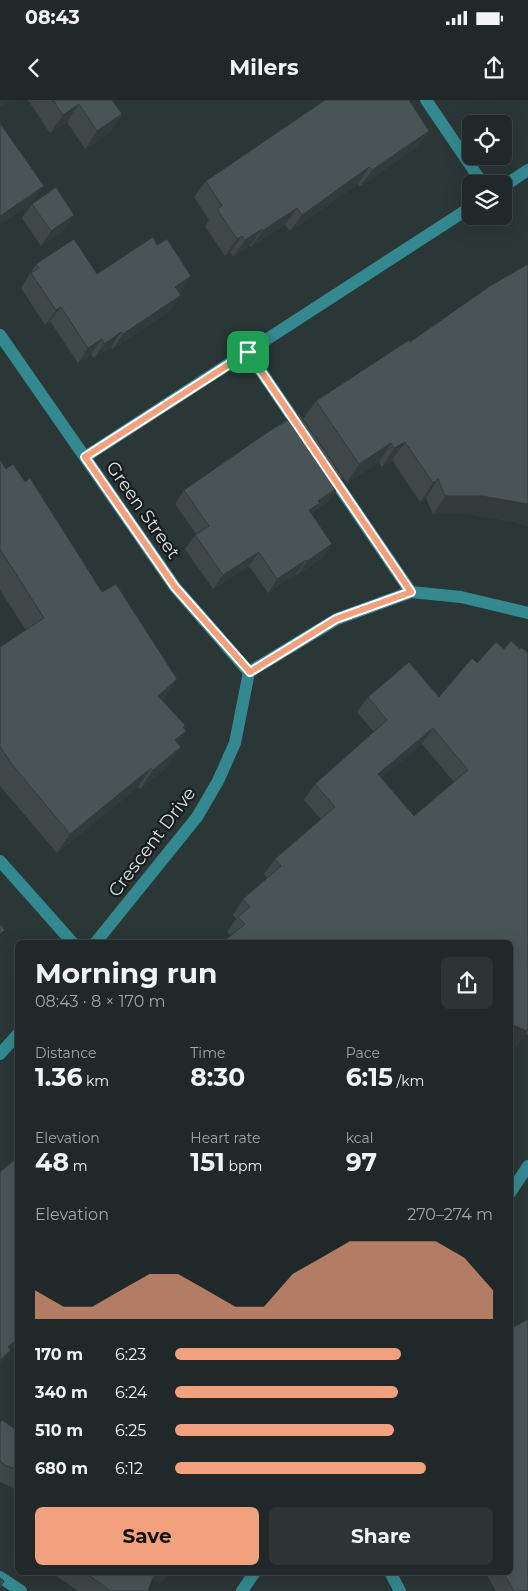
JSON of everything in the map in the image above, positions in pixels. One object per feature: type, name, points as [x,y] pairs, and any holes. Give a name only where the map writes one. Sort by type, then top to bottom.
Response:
[{"type":"street","points":[[426,100],[477,175]]},
{"type":"street","points":[[512,181],[528,170]]},
{"type":"street","points":[[85,457],[462,213]]},
{"type":"street","name":"Green Street","points":[[0,335],[175,587],[250,672]]},
{"type":"street","points":[[248,352],[310,442]]},
{"type":"street","points":[[320,458],[411,592]]},
{"type":"street","points":[[250,672],[336,619],[411,592],[461,597],[528,613]]},
{"type":"street","name":"Crescent Drive","points":[[98,940],[197,817],[218,781],[235,743],[250,672]]},
{"type":"street","points":[[0,861],[70,940]]},
{"type":"street","points":[[0,1054],[15,1037]]},
{"type":"street","points":[[513,1189],[528,1166]]},
{"type":"street","points":[[242,1591],[253,1575]]},
{"type":"street","points":[[392,1575],[400,1591]]},
{"type":"street","points":[[0,1577],[21,1591]]},
{"type":"building","points":[[53,100],[112,100],[122,114],[97,131],[79,104],[63,115]]},
{"type":"building","points":[[325,100],[409,100],[429,131],[372,170],[369,167],[302,215],[297,208],[245,240],[242,236],[237,239],[217,209],[222,206],[206,181]]},
{"type":"building","points":[[0,123],[44,186],[0,216]]},
{"type":"building","points":[[56,187],[74,215],[51,231],[32,204]]},
{"type":"building","points":[[153,237],[157,245],[167,239],[191,276],[175,287],[181,295],[123,334],[121,332],[104,344],[102,339],[88,348],[61,307],[56,310],[31,273],[39,268],[36,264],[74,239],[97,274]]},
{"type":"building","points":[[528,264],[528,504],[482,496],[445,496],[438,479],[433,483],[405,442],[394,448],[391,443],[359,464],[316,401],[409,340],[410,342],[490,286]]},
{"type":"building","points":[[299,414],[343,478],[336,482],[339,487],[318,501],[320,503],[309,510],[332,544],[277,579],[259,552],[223,575],[195,535],[209,526],[184,490],[265,434]]},
{"type":"building","points":[[0,460],[6,469],[13,464],[25,482],[30,478],[102,592],[116,584],[177,679],[158,696],[185,725],[183,727],[186,731],[175,740],[181,747],[153,770],[151,768],[70,834],[10,762],[0,746],[0,647],[44,618],[0,549]]},
{"type":"building","points":[[511,641],[528,653],[527,1031],[513,1025],[513,940],[225,940],[245,924],[238,917],[250,907],[243,899],[281,866],[275,859],[335,807],[315,784],[387,720],[368,697],[409,662],[439,697],[472,658],[477,663],[496,642],[504,649]],"holes":[[[433,728],[468,770],[414,816],[378,774]]]},
{"type":"building","points":[[0,924],[5,930],[0,934]]},
{"type":"building","points":[[15,1160],[15,1341],[8,1347],[11,1350],[0,1360],[0,1172]]},
{"type":"building","points":[[528,1319],[528,1591],[514,1591],[505,1575],[513,1575],[513,1327]]},
{"type":"building","points":[[2,1420],[15,1429],[15,1469],[0,1461],[0,1423]]},
{"type":"building","points":[[88,1575],[154,1575],[148,1591],[111,1591]]},
{"type":"building","points":[[0,1578],[4,1581],[0,1587]]},
{"type":"route","points":[[248,352],[411,592],[336,619],[250,672],[175,587],[85,457],[248,352]]}]
